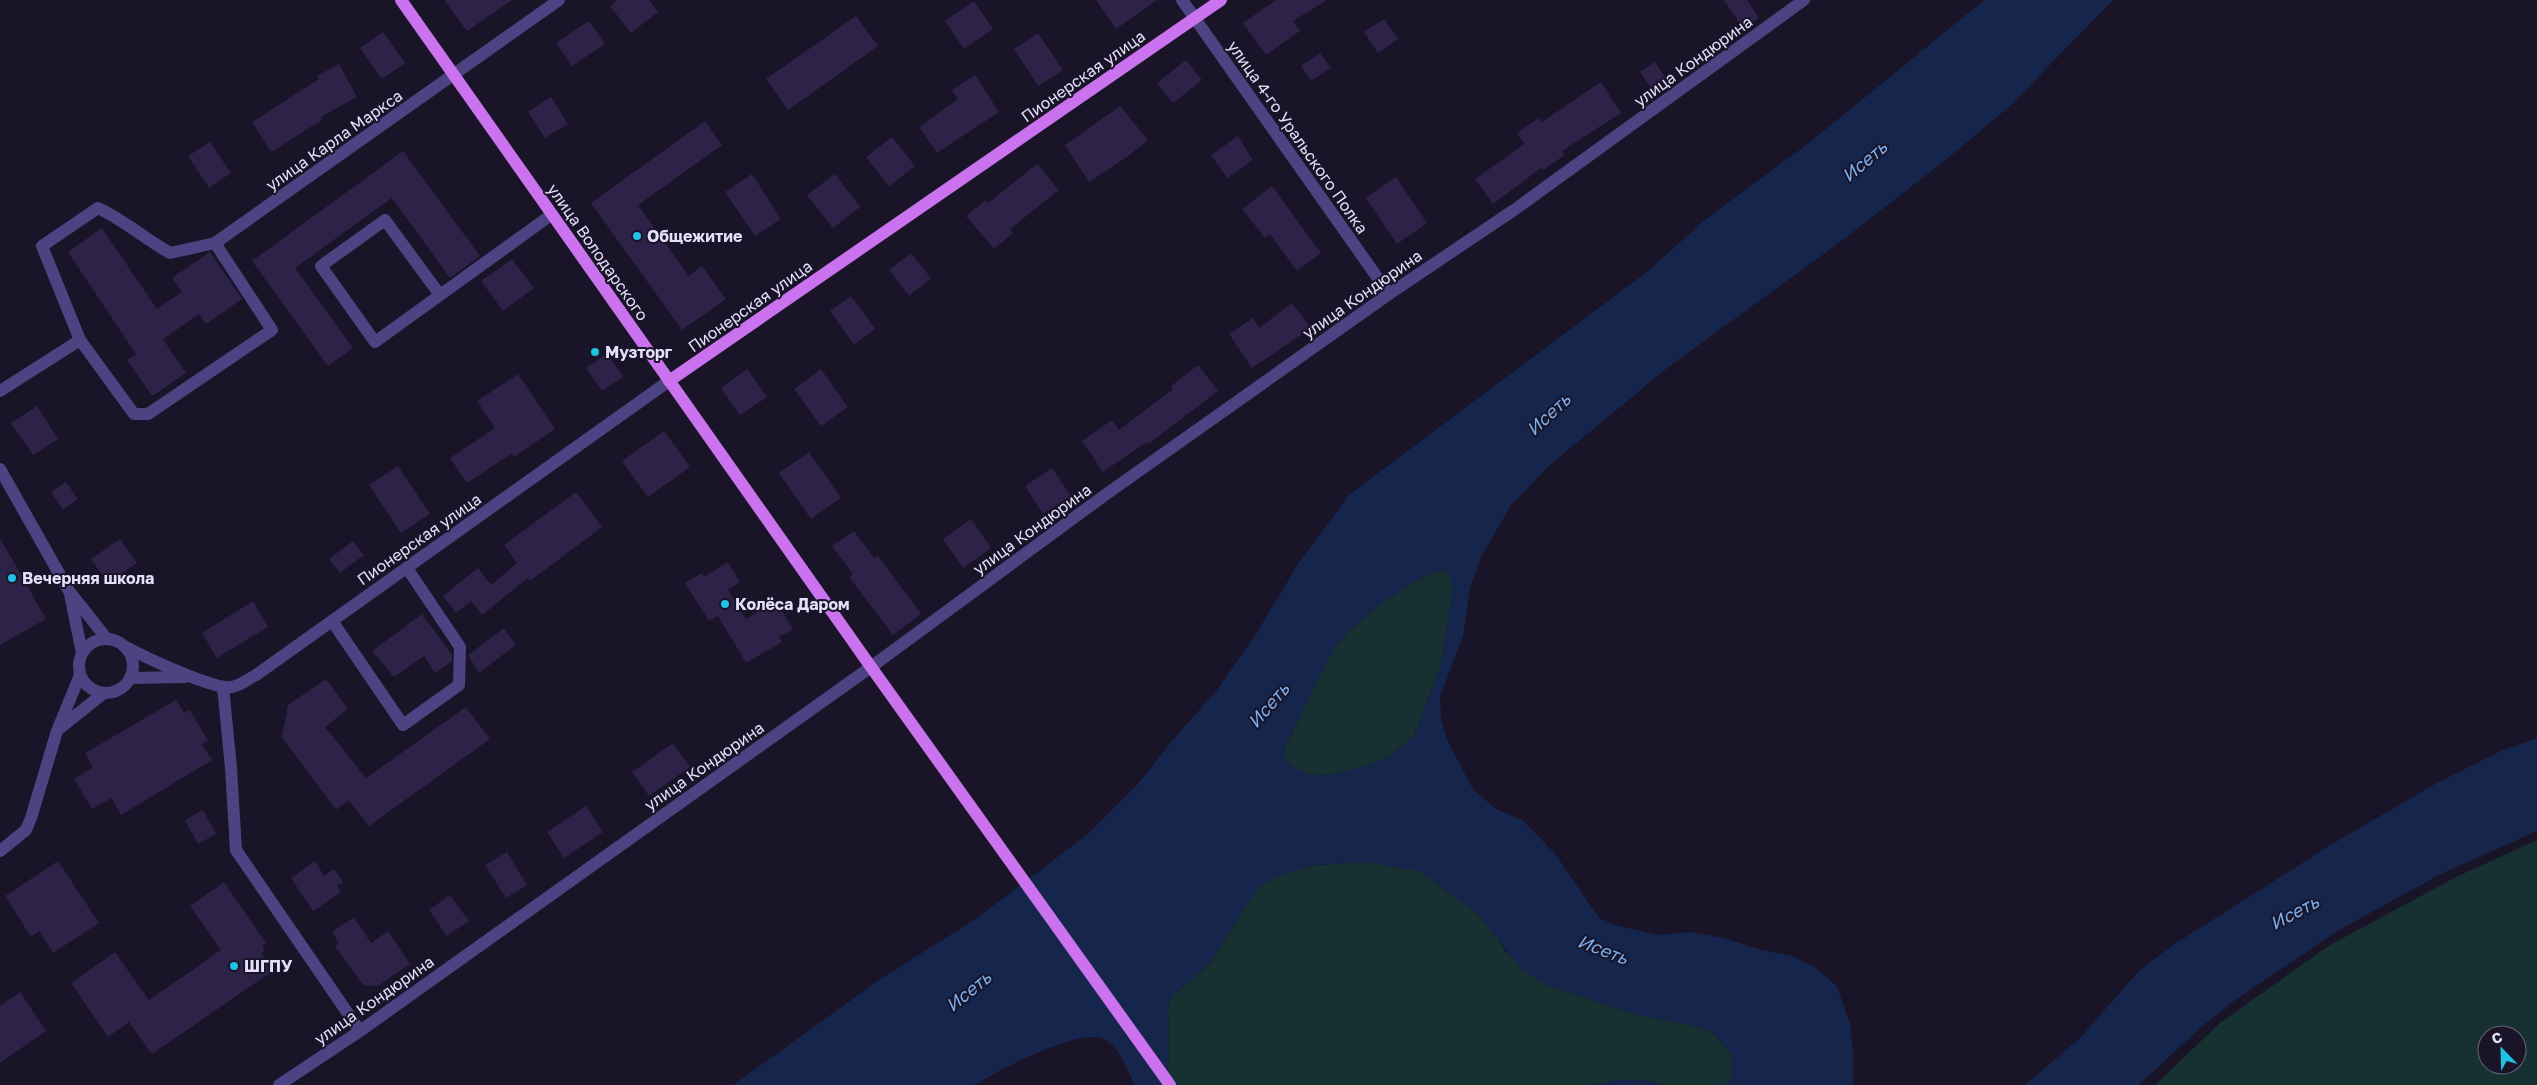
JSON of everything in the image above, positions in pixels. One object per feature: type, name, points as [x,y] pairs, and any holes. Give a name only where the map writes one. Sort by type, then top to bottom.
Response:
[{"type":"main road","name":"улица Володарского","points":[[401,0],[551,215],[1170,1085]]},
{"type":"main road","name":"Пионерская улица","points":[[669,381],[1221,0]]},
{"type":"street","name":"улица Карла Маркса","points":[[80,340],[42,246],[98,208],[118,218],[170,253],[215,243],[559,0]]},
{"type":"street","name":"улица 4-го Уральского Полка","points":[[1182,0],[1389,294]]},
{"type":"street","name":"улица Кондюрина","points":[[279,1085],[360,1031],[872,667],[1113,490],[1389,294],[1514,210],[1804,0]]},
{"type":"street","points":[[440,295],[385,220],[320,266],[375,342],[551,215]]},
{"type":"street","points":[[0,391],[80,340],[134,414],[148,414],[272,330],[215,243]]},
{"type":"street","name":"Пионерская улица","points":[[223,687],[239,684],[256,675],[669,381]]},
{"type":"street","points":[[0,469],[69,591],[107,639],[158,663],[223,687],[231,768],[236,850],[360,1031]]},
{"type":"street","points":[[332,621],[403,725],[459,685],[460,647],[407,568]]},
{"type":"street","points":[[69,591],[82,653]]},
{"type":"street","points":[[0,851],[26,830],[37,801],[57,731],[80,675],[79,662],[82,653],[90,644],[107,639]]},
{"type":"street","points":[[80,675],[93,690],[104,693],[113,692],[122,687],[130,678],[133,668],[131,655],[124,646]]},
{"type":"street","points":[[130,678],[195,677]]},
{"type":"street","points":[[57,731],[104,693]]},
{"type":"green space","points":[[1441,570],[1446,571],[1451,581],[1453,598],[1441,665],[1414,736],[1392,755],[1363,767],[1333,774],[1312,776],[1292,767],[1283,756],[1285,750],[1334,649],[1353,627],[1399,591],[1429,574]]},
{"type":"green space","points":[[2537,840],[2537,1085],[2155,1085],[2221,1022],[2330,945],[2456,877]]},
{"type":"green space","points":[[1367,862],[1420,871],[1477,913],[1495,934],[1505,951],[1550,986],[1637,1015],[1688,1024],[1711,1031],[1732,1055],[1732,1074],[1727,1085],[1662,1085],[1645,1080],[1618,1080],[1594,1085],[1165,1085],[1169,1058],[1168,1005],[1174,995],[1210,963],[1258,887],[1275,876],[1315,865]]},
{"type":"water","name":"Исеть","points":[[1984,0],[2113,0],[2010,106],[1947,159],[1836,245],[1666,369],[1552,463],[1511,505],[1481,557],[1470,588],[1463,636],[1440,697],[1441,720],[1447,740],[1473,789],[1496,809],[1522,820],[1540,838],[1556,855],[1599,918],[1616,925],[1657,935],[1690,932],[1724,938],[1758,949],[1792,956],[1813,966],[1837,986],[1850,1024],[1853,1050],[1853,1085],[1727,1085],[1732,1074],[1732,1055],[1711,1031],[1688,1024],[1637,1015],[1550,986],[1522,970],[1477,913],[1420,871],[1367,862],[1315,865],[1276,876],[1258,887],[1210,963],[1174,995],[1168,1005],[1169,1058],[1165,1085],[1135,1085],[1116,1049],[1106,1040],[1095,1037],[1060,1044],[1040,1052],[975,1085],[733,1085],[879,980],[977,918],[1089,833],[1137,785],[1171,742],[1217,690],[1256,634],[1298,564],[1349,495],[1647,272],[1706,219],[1809,143]],"holes":[[[1441,570],[1446,571],[1453,588],[1441,665],[1414,736],[1392,755],[1363,767],[1333,774],[1312,776],[1292,767],[1283,756],[1334,649],[1353,627],[1399,591],[1429,574]]]},
{"type":"water","name":"Исеть","points":[[2537,738],[2537,831],[2441,874],[2339,930],[2228,1005],[2200,1028],[2139,1085],[2025,1085],[2080,1038],[2138,972],[2173,945],[2332,844],[2437,783],[2501,751]]},
{"type":"water","points":[[1618,1080],[1645,1080],[1662,1085],[1594,1085]]},
{"type":"building","points":[[444,0],[512,0],[467,31]]},
{"type":"building","points":[[618,0],[649,0],[658,12],[631,33],[610,6]]},
{"type":"building","points":[[1096,0],[1157,0],[1116,29]]},
{"type":"building","points":[[1276,0],[1327,0],[1293,21],[1300,31],[1266,55],[1243,23]]},
{"type":"building","points":[[1724,0],[1747,0],[1759,18],[1743,29]]},
{"type":"building","points":[[974,1],[993,29],[964,49],[945,21]]},
{"type":"building","points":[[856,16],[878,46],[788,110],[766,79]]},
{"type":"building","points":[[1384,19],[1398,39],[1378,53],[1364,32]]},
{"type":"building","points":[[589,21],[605,44],[572,66],[556,43]]},
{"type":"building","points":[[383,32],[405,63],[382,79],[360,48]]},
{"type":"building","points":[[1038,33],[1063,70],[1038,86],[1014,49]]},
{"type":"building","points":[[1320,53],[1331,68],[1311,81],[1301,66]]},
{"type":"building","points":[[1186,60],[1202,80],[1173,103],[1157,83]]},
{"type":"building","points":[[1655,62],[1667,80],[1652,90],[1640,72]]},
{"type":"building","points":[[339,64],[357,97],[321,117],[322,120],[271,152],[252,122],[319,79],[317,76]]},
{"type":"building","points":[[975,75],[999,112],[937,153],[919,127],[958,99],[952,90]]},
{"type":"building","points":[[1601,82],[1621,113],[1562,151],[1565,155],[1543,170],[1541,168],[1493,204],[1475,179],[1524,144],[1517,133],[1539,118],[1542,122]]},
{"type":"building","points":[[551,97],[568,124],[545,138],[528,112]]},
{"type":"building","points":[[1120,106],[1148,140],[1127,157],[1089,182],[1065,145]]},
{"type":"building","name":"Общежитие","points":[[705,121],[722,145],[638,205],[689,276],[702,266],[726,299],[682,330],[591,203]]},
{"type":"building","points":[[1238,136],[1253,160],[1227,178],[1211,155]]},
{"type":"building","points":[[892,137],[915,166],[889,186],[866,157]]},
{"type":"building","points":[[210,142],[231,173],[209,188],[188,156]]},
{"type":"building","points":[[403,151],[480,256],[450,278],[392,198],[295,268],[353,348],[328,366],[252,261]]},
{"type":"building","points":[[1037,164],[1059,190],[1010,229],[1013,233],[994,249],[966,216],[986,200],[988,203]]},
{"type":"building","points":[[752,174],[781,219],[755,236],[725,192]]},
{"type":"building","points":[[835,174],[860,207],[833,228],[807,195]]},
{"type":"building","points":[[1396,177],[1427,223],[1397,244],[1366,198]]},
{"type":"building","points":[[1272,186],[1321,253],[1297,271],[1270,234],[1265,238],[1242,209]]},
{"type":"building","points":[[102,228],[157,309],[182,292],[172,278],[210,252],[242,299],[206,324],[199,314],[163,339],[186,373],[152,396],[127,360],[136,354],[68,252]]},
{"type":"building","points":[[911,253],[931,278],[909,296],[889,270]]},
{"type":"building","points":[[512,259],[534,288],[503,311],[481,281]]},
{"type":"building","points":[[851,296],[875,329],[854,345],[830,311]]},
{"type":"building","points":[[1292,303],[1311,328],[1252,368],[1229,334],[1253,318],[1259,328]]},
{"type":"building","points":[[611,351],[611,359],[623,377],[602,391],[586,368]]},
{"type":"building","points":[[1198,365],[1218,391],[1148,444],[1147,442],[1103,472],[1082,441],[1112,420],[1119,430],[1173,389],[1171,386]]},
{"type":"building","points":[[747,369],[767,397],[740,415],[721,388]]},
{"type":"building","points":[[821,369],[848,407],[821,426],[794,389]]},
{"type":"building","points":[[518,374],[555,429],[514,457],[512,453],[467,483],[450,458],[495,428],[477,401]]},
{"type":"building","points":[[37,406],[58,439],[33,455],[11,423]]},
{"type":"building","points":[[664,431],[690,467],[648,497],[622,461]]},
{"type":"building","points":[[809,452],[841,498],[811,519],[779,473]]},
{"type":"building","points":[[398,466],[430,514],[401,533],[369,485]]},
{"type":"building","points":[[1052,468],[1071,496],[1043,514],[1025,486]]},
{"type":"building","points":[[66,482],[78,499],[63,510],[51,492]]},
{"type":"building","points":[[576,492],[602,527],[530,581],[528,578],[482,615],[471,601],[456,613],[443,596],[478,568],[491,585],[517,563],[504,545]]},
{"type":"building","points":[[971,519],[991,548],[963,568],[943,539]]},
{"type":"building","points":[[854,531],[874,558],[878,556],[921,614],[893,635],[849,577],[853,574],[832,546]]},
{"type":"building","name":"Вечерняя школа","points":[[0,538],[46,619],[0,645]]},
{"type":"building","points":[[120,539],[137,563],[108,583],[91,559]]},
{"type":"building","points":[[353,541],[364,555],[340,573],[329,559]]},
{"type":"building","points":[[728,562],[740,582],[728,590],[746,619],[776,601],[793,629],[779,637],[782,642],[746,663],[718,616],[709,621],[685,583],[702,573],[704,577]]},
{"type":"building","points":[[253,601],[268,627],[217,658],[202,633]]},
{"type":"building","points":[[422,614],[452,655],[452,661],[435,673],[424,656],[394,677],[372,651]]},
{"type":"building","points":[[504,628],[516,645],[479,673],[468,655]]},
{"type":"building","points":[[326,679],[348,709],[325,727],[366,778],[466,707],[490,739],[369,826],[349,800],[336,810],[282,737],[288,705]]},
{"type":"building","points":[[176,700],[184,713],[190,710],[208,741],[202,744],[212,760],[121,815],[112,798],[92,809],[74,779],[93,767],[85,753]]},
{"type":"building","points":[[673,743],[690,767],[649,796],[632,772]]},
{"type":"building","points":[[586,806],[603,832],[564,858],[547,832]]},
{"type":"building","points":[[203,810],[216,834],[198,844],[185,820]]},
{"type":"building","points":[[507,852],[527,885],[506,898],[485,865]]},
{"type":"building","points":[[58,861],[99,923],[53,953],[39,931],[31,937],[5,896]]},
{"type":"building","points":[[315,861],[324,876],[334,869],[343,882],[337,886],[341,892],[313,911],[291,878]]},
{"type":"building","name":"ШГПУ","points":[[224,882],[266,943],[262,945],[265,950],[261,953],[274,970],[152,1054],[129,1022],[108,1037],[71,983],[115,952],[149,1000],[221,950],[190,906]]},
{"type":"building","points":[[450,895],[469,921],[447,936],[429,910]]},
{"type":"building","points":[[354,917],[371,943],[388,931],[410,964],[378,986],[363,985],[335,946],[339,943],[332,932]]},
{"type":"building","points":[[20,992],[46,1031],[0,1063],[0,1006]]},
{"type":"place","name":"Общежитие","points":[[637,236]]},
{"type":"place","name":"Музторг","points":[[595,352]]},
{"type":"place","name":"Вечерняя школа","points":[[12,578]]},
{"type":"place","name":"Колёса Даром","points":[[725,604]]},
{"type":"place","name":"ШГПУ","points":[[234,966]]}]
